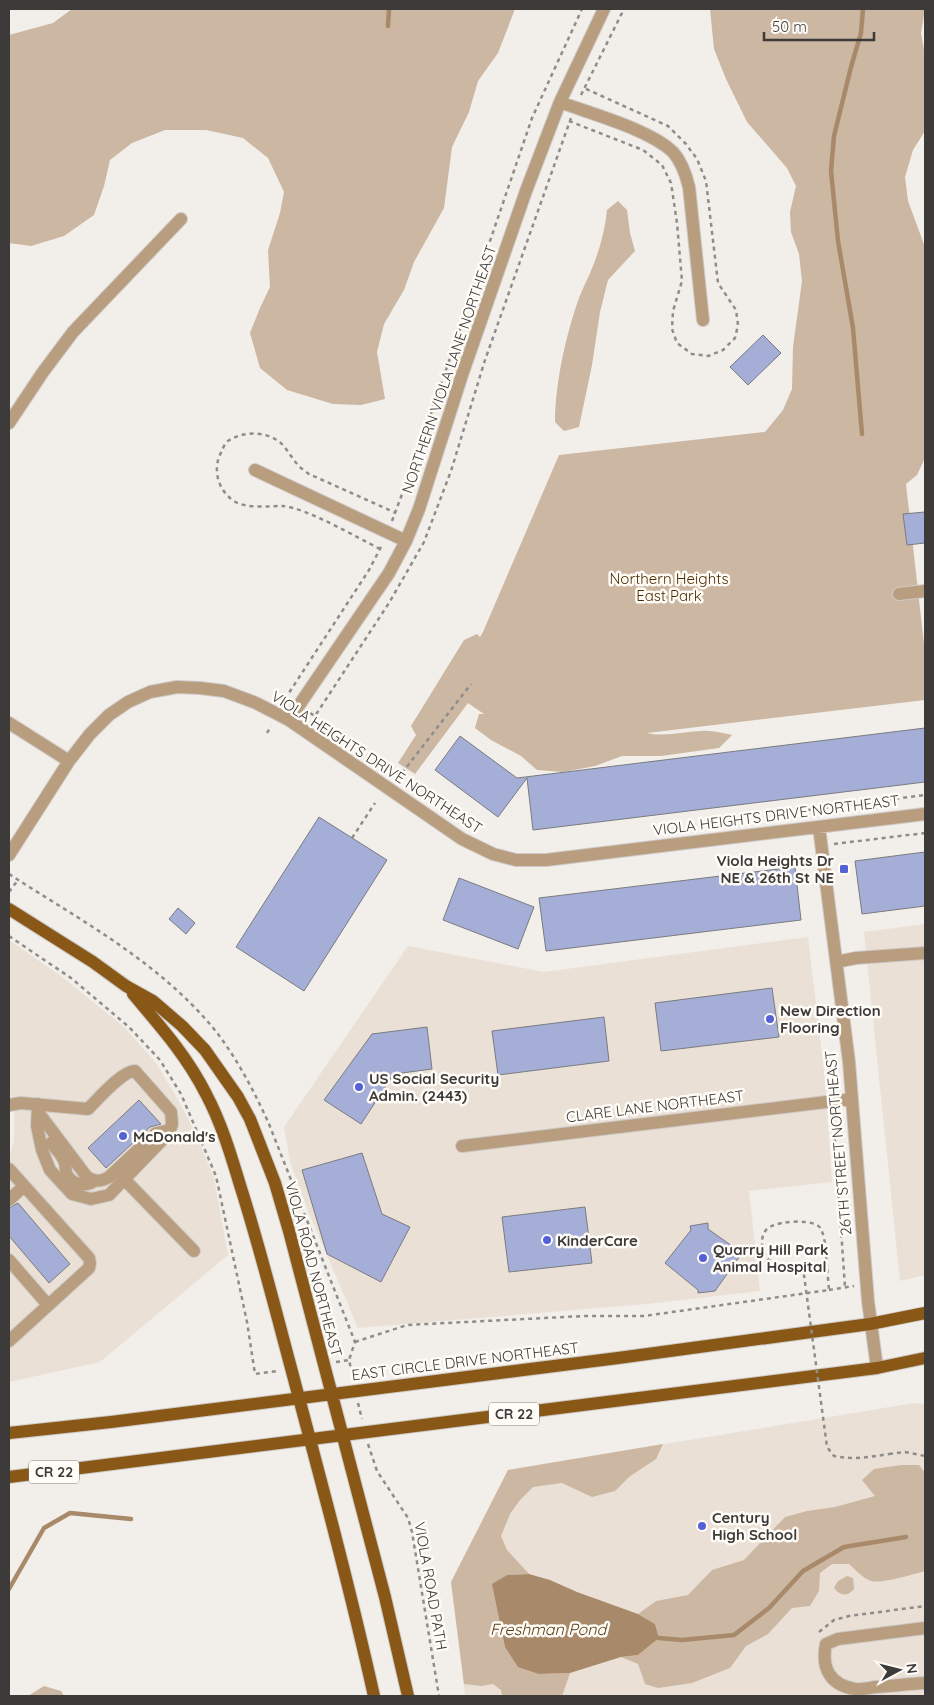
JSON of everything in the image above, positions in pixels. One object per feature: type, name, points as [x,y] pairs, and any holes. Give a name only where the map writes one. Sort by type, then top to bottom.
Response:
[{"type":"main road","name":"VIOLA ROAD NORTHEAST","points":[[9,909],[93,962],[126,986],[153,1001],[182,1026],[205,1050],[238,1097],[250,1119],[272,1174],[289,1231],[385,1597],[408,1696]]},
{"type":"main road","name":"VIOLA ROAD NORTHEAST","points":[[126,986],[175,1043],[207,1095],[220,1123],[250,1217],[299,1398],[374,1696]]},
{"type":"main road","name":"EAST CIRCLE DRIVE NORTHEAST","points":[[9,1433],[332,1394],[870,1324],[925,1313]]},
{"type":"main road","name":"CR 22","points":[[9,1477],[877,1368],[925,1358]]},
{"type":"street","name":"NORTHERN VIOLA LANE NORTHEAST","points":[[289,720],[389,573],[406,541],[419,509],[465,366],[526,191],[560,102],[604,9]]},
{"type":"street","points":[[560,102],[645,133],[672,152],[684,168],[689,187],[703,320]]},
{"type":"street","points":[[9,423],[43,372],[73,332],[181,219]]},
{"type":"street","points":[[255,470],[406,541]]},
{"type":"street","points":[[899,594],[925,591]]},
{"type":"street","name":"VIOLA HEIGHTS DRIVE NORTHEAST","points":[[9,855],[69,761],[90,734],[109,715],[128,702],[150,692],[177,688],[224,691],[249,699],[289,720],[462,839],[493,854],[516,860],[546,860],[925,814]]},
{"type":"street","points":[[9,723],[69,761]]},
{"type":"street","name":"26TH STREET NORTHEAST","points":[[819,827],[849,1062],[870,1324],[877,1368]]},
{"type":"street","points":[[836,962],[856,958],[925,953]]},
{"type":"street","points":[[130,1071],[135,1072],[171,1112],[172,1124],[169,1133],[109,1196],[92,1199],[72,1194],[50,1170],[42,1150],[38,1113],[88,1108],[130,1071]]},
{"type":"street","name":"CLARE LANE NORTHEAST","points":[[462,1146],[852,1099]]},
{"type":"street","points":[[9,1105],[21,1103],[38,1113],[87,1177],[94,1181],[109,1177],[156,1133],[170,1130]]},
{"type":"street","points":[[9,1169],[89,1258],[90,1263],[89,1268],[9,1340]]},
{"type":"street","points":[[124,1179],[194,1251]]},
{"type":"street","points":[[9,1200],[24,1186]]},
{"type":"street","points":[[9,1260],[48,1305]]},
{"type":"street","points":[[925,1628],[838,1639],[826,1644],[824,1656],[825,1668],[832,1678],[843,1685],[856,1689],[925,1683]]},
{"type":"path","points":[[396,512],[532,118],[582,9]]},
{"type":"path","points":[[569,122],[643,150],[662,166],[671,183],[677,223],[682,281],[674,311],[672,329],[677,343],[692,354],[708,356],[724,350],[735,338],[738,325],[736,310],[718,283],[706,181],[697,159],[686,144],[668,126],[584,88],[624,9]]},
{"type":"path","points":[[287,696],[369,570],[380,549]]},
{"type":"path","points":[[402,772],[471,684]]},
{"type":"path","points":[[800,811],[925,795]]},
{"type":"path","points":[[352,838],[375,803]]},
{"type":"path","points":[[843,843],[925,834]]},
{"type":"path","points":[[9,874],[18,880],[9,892]]},
{"type":"path","points":[[832,1101],[845,1287],[829,1290],[824,1238],[820,1227],[814,1222],[776,1224],[769,1227],[763,1234],[762,1245],[767,1258],[778,1264],[797,1268],[804,1275],[827,1447],[834,1456],[846,1458],[859,1459],[905,1452],[925,1456]]},
{"type":"path","name":"VIOLA ROAD PATH","points":[[439,1696],[412,1532],[408,1518],[377,1471],[365,1433],[349,1360],[355,1342],[407,1325],[584,1316],[644,1316],[829,1290]]},
{"type":"shaded area","points":[[925,924],[925,1275],[900,1281],[864,932]]},
{"type":"shaded area","points":[[808,937],[825,1080],[832,1182],[749,1191],[760,1291],[647,1304],[358,1328],[308,1211],[290,1161],[284,1127],[408,946],[544,972]]},
{"type":"shaded area","points":[[9,940],[65,979],[125,1028],[156,1063],[195,1132],[214,1178],[228,1255],[100,1362],[9,1382],[9,1156],[14,1141],[14,1112],[9,1089]]},
{"type":"shaded area","name":"Century High School","points":[[914,1403],[925,1404],[925,1696],[464,1696],[451,1582],[508,1470]]},
{"type":"green space","points":[[72,9],[515,9],[498,53],[478,81],[469,112],[452,147],[444,208],[414,262],[404,290],[384,324],[377,352],[385,399],[361,405],[333,404],[287,390],[260,368],[250,333],[270,287],[268,250],[280,213],[284,192],[268,158],[243,138],[206,130],[165,130],[132,143],[110,160],[104,186],[94,215],[64,236],[31,246],[9,243],[9,35],[53,23]]},
{"type":"green space","name":"Northern Heights East Park","points":[[710,9],[925,9],[921,33],[925,56],[925,131],[913,150],[905,177],[908,201],[925,247],[925,458],[917,475],[906,484],[925,653],[925,700],[647,733],[666,734],[705,731],[732,735],[719,748],[661,756],[622,756],[595,766],[563,772],[537,770],[521,756],[491,740],[475,728],[479,714],[484,714],[468,703],[415,774],[398,763],[416,735],[411,726],[464,640],[477,634],[480,637],[483,632],[559,455],[765,432],[783,410],[792,389],[793,347],[802,281],[799,254],[791,232],[790,212],[796,186],[787,168],[747,122],[726,79],[714,49]]},
{"type":"green space","points":[[618,201],[627,210],[635,251],[608,280],[600,312],[592,365],[579,427],[564,431],[555,422],[555,407],[566,343],[579,298],[600,246],[607,210]]},
{"type":"green space","points":[[663,1444],[656,1459],[629,1477],[615,1491],[592,1497],[562,1483],[533,1487],[510,1514],[501,1536],[507,1550],[529,1574],[507,1575],[493,1584],[505,1647],[539,1674],[570,1673],[562,1696],[502,1696],[501,1690],[493,1684],[481,1686],[464,1684],[451,1582],[508,1470]]},
{"type":"green space","points":[[901,1465],[919,1465],[925,1473],[925,1571],[876,1582],[865,1578],[849,1564],[832,1564],[820,1573],[819,1591],[810,1606],[792,1608],[768,1634],[746,1646],[730,1668],[692,1683],[658,1688],[645,1684],[638,1664],[621,1657],[638,1655],[659,1638],[655,1624],[638,1614],[656,1601],[688,1595],[712,1570],[744,1560],[785,1517],[807,1511],[835,1507],[875,1496],[862,1480],[874,1469]]},
{"type":"green space","points":[[847,1576],[853,1578],[854,1589],[849,1593],[841,1594],[834,1588],[838,1581]]},
{"type":"green space","points":[[44,1686],[61,1691],[64,1696],[28,1696]]},
{"type":"water","name":"Freshman Pond","points":[[529,1574],[550,1580],[638,1614],[655,1624],[659,1638],[638,1655],[621,1657],[570,1673],[539,1674],[518,1667],[505,1647],[492,1584],[507,1575]]},
{"type":"building","points":[[763,335],[781,353],[748,385],[730,367]]},
{"type":"building","points":[[925,512],[925,543],[907,545],[903,514]]},
{"type":"building","points":[[925,728],[925,782],[533,830],[527,778],[498,817],[435,770],[460,736],[517,778]]},
{"type":"building","points":[[319,817],[387,860],[304,991],[236,947]]},
{"type":"building","points":[[925,852],[925,906],[862,914],[855,861]]},
{"type":"building","points":[[795,867],[801,920],[546,951],[539,898]]},
{"type":"building","points":[[459,878],[534,907],[518,949],[443,920]]},
{"type":"building","points":[[178,908],[195,923],[186,934],[169,919]]},
{"type":"building","points":[[772,988],[779,1037],[661,1051],[655,1003]]},
{"type":"building","points":[[604,1017],[609,1061],[498,1075],[492,1031]]},
{"type":"building","name":"US Social Security Admin. (2443)","points":[[427,1027],[432,1069],[394,1074],[361,1124],[324,1100],[372,1034]]},
{"type":"building","points":[[139,1100],[161,1124],[150,1127],[106,1168],[88,1148]]},
{"type":"building","points":[[362,1153],[382,1214],[410,1227],[381,1282],[327,1254],[302,1170]]},
{"type":"building","points":[[18,1203],[70,1264],[49,1283],[9,1236],[9,1208]]},
{"type":"building","name":"KinderCare","points":[[585,1207],[592,1263],[509,1272],[502,1217]]},
{"type":"building","name":"Quarry Hill Park Animal Hospital","points":[[708,1223],[708,1229],[742,1253],[715,1291],[698,1293],[698,1290],[665,1263],[691,1230],[690,1226]]},
{"type":"waterway","points":[[388,26],[389,9]]},
{"type":"waterway","points":[[862,434],[853,328],[838,241],[831,171],[834,136],[861,33],[863,9]]},
{"type":"waterway","points":[[9,1589],[44,1528],[70,1513],[131,1519]]},
{"type":"waterway","points":[[659,1638],[682,1640],[734,1635],[769,1608],[803,1571],[844,1547],[906,1537]]},
{"type":"place","name":"Viola Heights Dr NE & 26th St NE","points":[[844,869]]},
{"type":"place","name":"New Direction Flooring","points":[[770,1019]]},
{"type":"place","name":"US Social Security Admin. (2443)","points":[[359,1087]]},
{"type":"place","name":"McDonald's","points":[[123,1136]]},
{"type":"place","name":"KinderCare","points":[[547,1240]]},
{"type":"place","name":"Quarry Hill Park Animal Hospital","points":[[703,1258]]},
{"type":"place","name":"Century High School","points":[[702,1526]]}]
